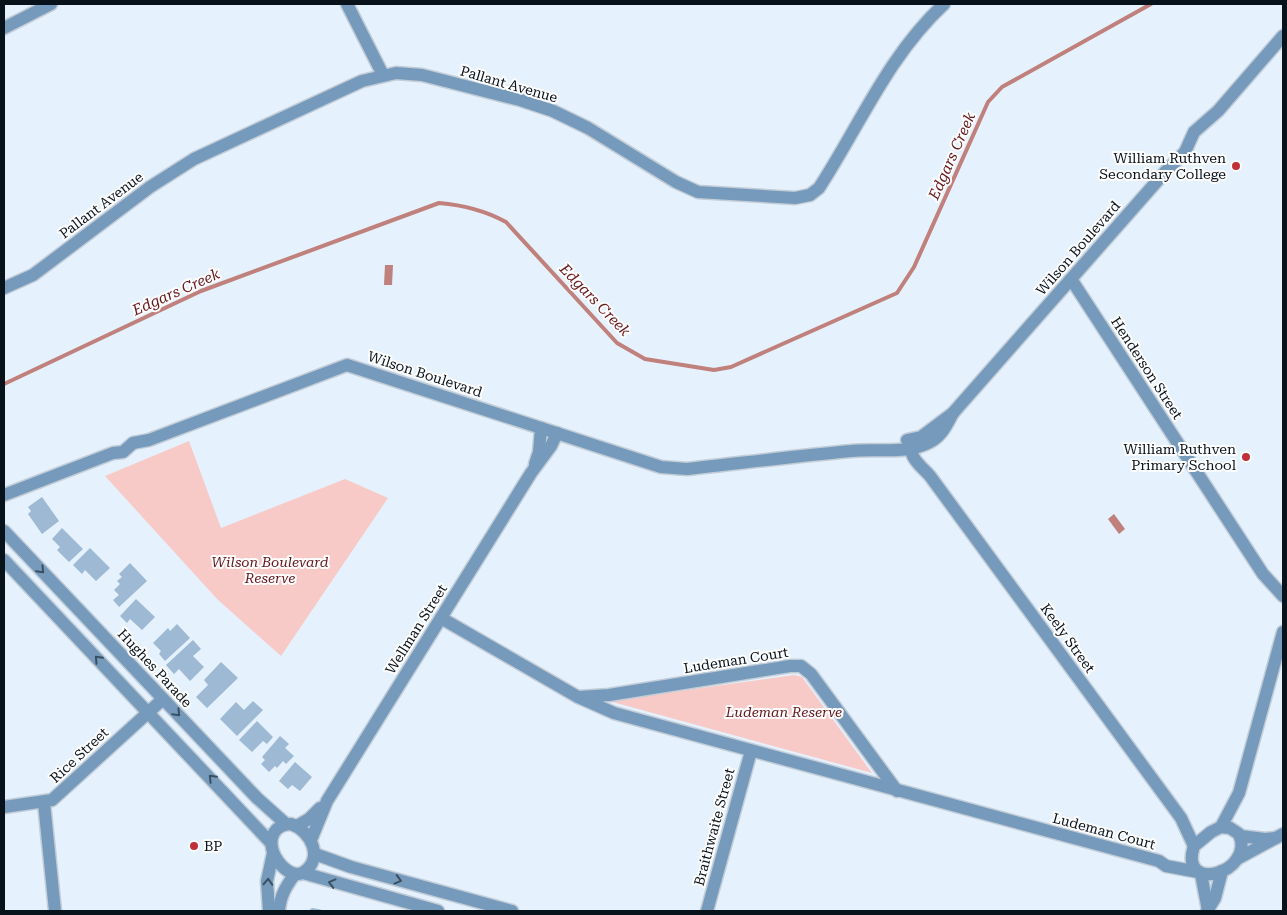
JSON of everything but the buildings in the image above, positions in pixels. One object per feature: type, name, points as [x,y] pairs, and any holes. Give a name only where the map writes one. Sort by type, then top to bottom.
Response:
[{"type":"street","points":[[4,28],[51,4]]},
{"type":"street","points":[[347,4],[383,75]]},
{"type":"street","name":"Pallant Avenue","points":[[4,288],[33,275],[150,187],[194,159],[362,81],[396,73],[422,75],[520,100],[553,111],[588,128],[676,182],[698,192],[803,197],[819,188],[891,64],[917,31],[944,4]]},
{"type":"street","name":"Wilson Boulevard","points":[[4,495],[123,452],[133,443],[149,440],[347,365],[662,466],[687,469],[853,450],[881,442],[913,445],[953,413],[1166,171],[1185,152],[1194,132],[1218,111],[1283,36]]},
{"type":"street","name":"Henderson Street","points":[[1071,279],[1263,574],[1283,596]]},
{"type":"street","name":"Wellman Street","points":[[531,473],[539,452],[541,428]]},
{"type":"street","name":"Wellman Street","points":[[311,840],[327,802],[531,473],[552,446],[557,433]]},
{"type":"street","name":"Keely Street","points":[[913,445],[914,459],[930,476],[1181,818],[1193,849]]},
{"type":"street","name":"Hughes Parade","points":[[4,531],[257,798],[292,825]]},
{"type":"street","points":[[4,560],[148,712],[272,848],[284,868],[299,874],[438,911]]},
{"type":"street","name":"Ludeman Court","points":[[440,618],[578,697],[614,714],[1159,861],[1179,860],[1193,849]]},
{"type":"street","points":[[1208,910],[1200,873],[1192,862],[1193,849],[1216,830],[1239,793],[1283,632]]},
{"type":"street","name":"Ludeman Court","points":[[578,697],[609,695],[790,666],[801,666],[811,674],[897,791]]},
{"type":"street","name":"Rice Street","points":[[4,807],[44,803],[59,796],[163,698]]},
{"type":"street","name":"Braithwaite Street","points":[[707,911],[751,751]]},
{"type":"street","points":[[1237,859],[1242,847],[1239,793]]},
{"type":"street","name":"Wellman Street","points":[[292,825],[309,819],[327,802]]},
{"type":"street","points":[[44,803],[55,911]]},
{"type":"street","name":"Keely Street","points":[[1181,818],[1196,827],[1216,830]]},
{"type":"street","points":[[270,911],[267,882],[274,833],[292,825],[311,840],[315,854]]},
{"type":"street","points":[[1216,830],[1230,828],[1240,835],[1264,839],[1279,836]]},
{"type":"street","points":[[1200,873],[1214,874],[1222,871],[1237,859],[1270,843],[1279,836]]},
{"type":"street","points":[[279,911],[280,901],[285,888],[315,854]]},
{"type":"street","points":[[315,854],[351,868],[512,911]]},
{"type":"street","name":"Ludeman Court","points":[[1159,861],[1166,866],[1200,873]]},
{"type":"street","points":[[1208,910],[1215,898],[1222,871]]},
{"type":"green space","name":"Wilson Boulevard Reserve","points":[[189,441],[221,528],[345,479],[388,498],[281,656],[218,600],[105,476]]},
{"type":"green space","name":"Ludeman Reserve","points":[[794,675],[802,677],[872,773],[609,701]]},
{"type":"shaded area","points":[[385,265],[393,265],[392,285],[384,285]]},
{"type":"shaded area","points":[[1114,514],[1125,529],[1119,534],[1108,519]]},
{"type":"waterway","name":"Edgars Creek","points":[[4,384],[201,291],[439,203],[473,209],[490,214],[506,222],[617,343],[645,359],[714,370],[731,367],[897,293],[914,267],[988,102],[1002,87],[1151,4]]},
{"type":"place","name":"William Ruthven Secondary College","points":[[1236,166]]},
{"type":"place","name":"William Ruthven Primary School","points":[[1246,457]]},
{"type":"place","name":"BP","points":[[194,846]]}]
